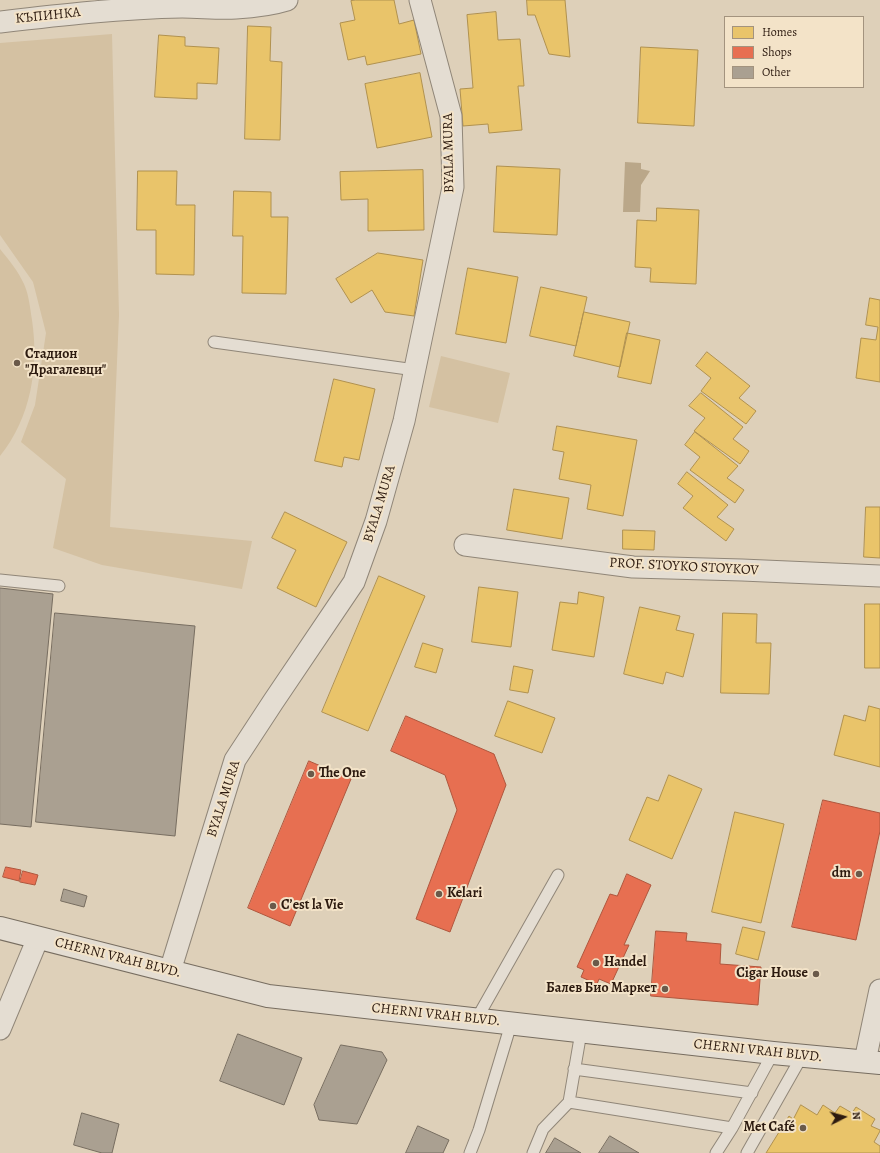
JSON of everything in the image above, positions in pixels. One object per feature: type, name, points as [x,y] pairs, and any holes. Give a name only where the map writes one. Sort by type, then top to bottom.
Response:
[{"type":"main road","name":"CHERNI VRAH BLVD.","points":[[0,928],[268,996],[581,1032],[802,1056],[872,1062]]},
{"type":"street","name":"КЪПИНКА","points":[[0,22],[112,11],[182,7],[236,8],[272,4],[287,0]]},
{"type":"street","name":"BYALA MURA","points":[[170,971],[235,760],[354,582],[378,513],[404,422],[452,187],[451,116],[420,0]]},
{"type":"street","name":"PROF. STOYKO STOYKOV","points":[[465,545],[633,567],[880,576]]},
{"type":"street","points":[[0,1029],[38,938]]},
{"type":"street","points":[[872,1062],[880,990]]},
{"type":"lane","points":[[214,342],[415,370]]},
{"type":"lane","points":[[0,580],[59,586]]},
{"type":"lane","points":[[476,1020],[558,874]]},
{"type":"lane","points":[[470,1153],[479,1130],[511,1024]]},
{"type":"lane","points":[[533,1153],[543,1129],[569,1102],[581,1032]]},
{"type":"lane","points":[[716,1153],[732,1128],[774,1053]]},
{"type":"lane","points":[[747,1153],[802,1056]]},
{"type":"lane","points":[[574,1069],[752,1092]]},
{"type":"lane","points":[[569,1102],[732,1128]]},
{"type":"shaded area","points":[[112,34],[119,315],[110,527],[252,541],[242,589],[102,565],[53,548],[66,479],[21,442],[35,405],[46,333],[33,282],[0,235],[0,43]]},
{"type":"shaded area","points":[[625,162],[641,163],[641,169],[650,171],[641,185],[640,212],[623,212]]},
{"type":"shaded area","name":"Стадион \"Драгалевци\"","points":[[0,249],[22,279],[26,288],[32,320],[34,356],[33,374],[26,409],[11,441],[0,456]]},
{"type":"shaded area","points":[[441,356],[510,373],[498,423],[429,407]]},
{"type":"building: Homes","points":[[394,0],[399,24],[414,20],[421,54],[367,65],[365,56],[348,60],[340,23],[355,20],[351,1]]},
{"type":"building: Homes","points":[[527,0],[565,0],[570,57],[549,54],[535,15],[528,15]]},
{"type":"building: Homes","points":[[496,12],[498,40],[520,39],[524,86],[518,86],[522,130],[489,133],[488,124],[463,126],[460,89],[473,88],[467,15]]},
{"type":"building: Homes","points":[[248,26],[271,27],[270,61],[282,62],[280,140],[245,139]]},
{"type":"building: Homes","points":[[159,35],[185,37],[185,46],[219,48],[217,84],[197,83],[197,99],[155,97]]},
{"type":"building: Homes","points":[[641,47],[698,50],[694,126],[638,123]]},
{"type":"building: Homes","points":[[420,73],[432,137],[377,148],[365,84]]},
{"type":"building: Homes","points":[[497,166],[560,169],[557,235],[494,232]]},
{"type":"building: Homes","points":[[423,170],[424,230],[368,231],[368,199],[341,200],[340,172]]},
{"type":"building: Homes","points":[[138,171],[177,171],[176,205],[195,205],[194,275],[156,274],[156,230],[137,230]]},
{"type":"building: Homes","points":[[234,191],[271,192],[271,217],[288,217],[286,294],[242,293],[243,236],[233,236]]},
{"type":"building: Homes","points":[[657,208],[699,210],[696,284],[650,282],[651,268],[635,267],[637,220],[656,221]]},
{"type":"building: Homes","points":[[378,253],[423,260],[414,316],[385,312],[372,290],[351,303],[336,279]]},
{"type":"building: Homes","points":[[468,268],[518,277],[506,343],[456,334]]},
{"type":"building: Homes","points":[[541,287],[587,297],[576,346],[530,336]]},
{"type":"building: Homes","points":[[870,298],[880,300],[880,382],[856,378],[861,338],[876,340],[878,327],[866,325]]},
{"type":"building: Homes","points":[[584,312],[630,322],[620,367],[574,356]]},
{"type":"building: Homes","points":[[627,333],[660,340],[651,384],[618,377]]},
{"type":"building: Homes","points":[[707,352],[750,386],[739,398],[756,411],[746,424],[701,391],[711,378],[696,366]]},
{"type":"building: Homes","points":[[334,379],[375,389],[359,460],[344,457],[342,467],[315,461]]},
{"type":"building: Homes","points":[[701,393],[743,427],[733,439],[749,451],[740,464],[694,431],[705,418],[689,406]]},
{"type":"building: Homes","points":[[557,426],[637,440],[623,516],[587,509],[591,485],[559,479],[564,452],[553,450]]},
{"type":"building: Homes","points":[[695,432],[738,466],[727,478],[744,490],[735,503],[690,470],[700,457],[685,445]]},
{"type":"building: Homes","points":[[687,472],[728,505],[717,517],[734,529],[726,541],[683,508],[693,496],[678,484]]},
{"type":"building: Homes","points":[[514,489],[569,498],[562,539],[507,530]]},
{"type":"building: Homes","points":[[866,507],[880,507],[880,558],[864,557]]},
{"type":"building: Homes","points":[[285,512],[347,542],[316,607],[277,588],[296,550],[272,538]]},
{"type":"building: Homes","points":[[623,530],[655,531],[654,550],[623,549]]},
{"type":"building: Homes","points":[[379,576],[425,596],[368,731],[322,712]]},
{"type":"building: Homes","points":[[479,587],[518,592],[511,647],[472,642]]},
{"type":"building: Homes","points":[[579,592],[604,597],[594,657],[552,650],[560,602],[577,604]]},
{"type":"building: Homes","points":[[865,604],[880,604],[880,668],[865,668]]},
{"type":"building: Homes","points":[[640,607],[680,616],[676,630],[694,634],[683,677],[666,672],[663,684],[624,674]]},
{"type":"building: Homes","points":[[723,613],[757,614],[756,643],[771,643],[769,694],[721,693]]},
{"type":"building: Homes","points":[[423,643],[443,649],[436,673],[415,667]]},
{"type":"building: Homes","points":[[514,666],[533,670],[528,693],[510,690]]},
{"type":"building: Homes","points":[[508,701],[555,718],[542,753],[495,736]]},
{"type":"building: Homes","points":[[869,706],[880,709],[880,767],[834,755],[844,715],[865,721]]},
{"type":"building: Homes","points":[[669,775],[702,789],[672,859],[629,840],[647,797],[658,801]]},
{"type":"building: Homes","points":[[735,812],[784,824],[761,923],[712,912]]},
{"type":"building: Homes","points":[[743,927],[765,932],[758,960],[736,954]]},
{"type":"building: Homes","points":[[801,1105],[817,1115],[823,1105],[835,1113],[840,1106],[852,1113],[856,1107],[875,1119],[871,1126],[880,1130],[874,1142],[880,1146],[880,1153],[766,1153],[789,1116],[793,1119]]},
{"type":"building: Shops","points":[[406,716],[494,754],[506,785],[450,932],[416,919],[457,810],[445,775],[391,751]]},
{"type":"building: Shops","points":[[309,761],[351,779],[290,926],[248,908]]},
{"type":"building: Shops","points":[[823,800],[880,813],[880,831],[856,940],[792,927]]},
{"type":"building: Shops","points":[[6,867],[21,870],[19,881],[3,877]]},
{"type":"building: Shops","points":[[23,871],[38,875],[35,885],[20,882]]},
{"type":"building: Shops","points":[[627,874],[651,885],[624,945],[629,945],[611,984],[599,979],[597,984],[581,977],[584,970],[577,967],[610,894],[617,896]]},
{"type":"building: Shops","points":[[656,931],[687,933],[686,941],[721,944],[720,964],[761,967],[758,1005],[651,996]]},
{"type":"building: Other","points":[[0,588],[53,594],[31,827],[0,824]]},
{"type":"building: Other","points":[[55,613],[195,626],[175,836],[36,822]]},
{"type":"building: Other","points":[[64,889],[87,896],[84,907],[61,901]]},
{"type":"building: Other","points":[[238,1034],[302,1058],[284,1105],[220,1081]]},
{"type":"building: Other","points":[[341,1045],[382,1052],[387,1060],[357,1124],[319,1120],[314,1105]]},
{"type":"building: Other","points":[[82,1113],[119,1124],[112,1153],[102,1153],[74,1145]]},
{"type":"building: Other","points":[[418,1126],[449,1140],[443,1153],[406,1153]]},
{"type":"building: Other","points":[[610,1136],[639,1153],[599,1153]]},
{"type":"building: Other","points":[[555,1138],[581,1153],[546,1153]]},
{"type":"place","name":"Стадион \"Драгалевци\"","points":[[17,363]]},
{"type":"place","name":"The One","points":[[311,774]]},
{"type":"place","name":"dm","points":[[859,874]]},
{"type":"place","name":"Kelari","points":[[439,894]]},
{"type":"place","name":"C’est la Vie","points":[[273,906]]},
{"type":"place","name":"Handel","points":[[596,963]]},
{"type":"place","name":"Cigar House","points":[[816,974]]},
{"type":"place","name":"Балев Био Маркет","points":[[665,989]]},
{"type":"place","name":"Met Café","points":[[803,1128]]}]
